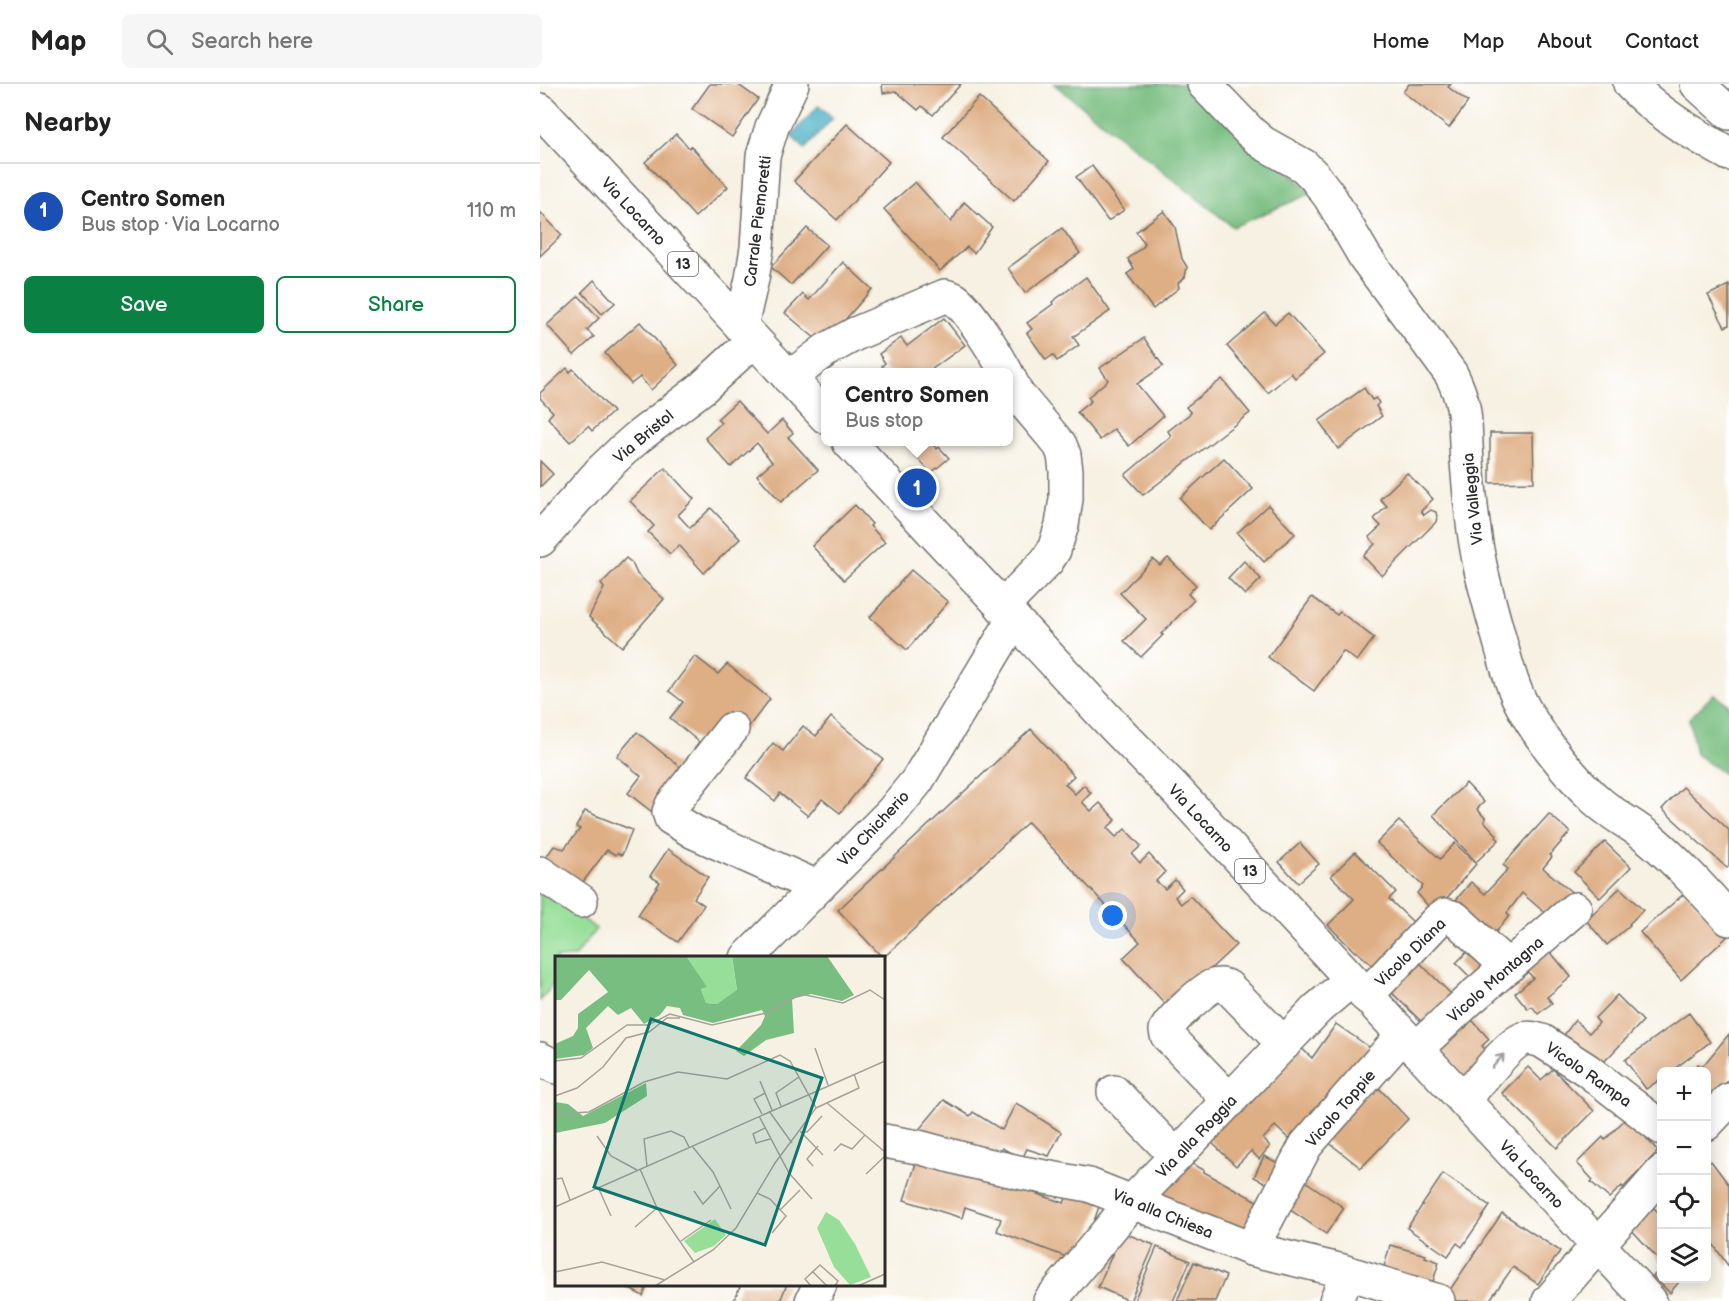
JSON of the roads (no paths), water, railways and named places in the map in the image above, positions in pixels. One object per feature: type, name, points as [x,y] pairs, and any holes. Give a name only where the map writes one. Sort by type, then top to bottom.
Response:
[{"type":"street","name":"Carrale Piemoretti","points":[[747,333],[757,248],[764,156],[772,127],[792,84]]},
{"type":"street","name":"Via Valleggia","points":[[1204,84],[1263,143],[1304,166],[1315,177],[1330,197],[1365,258],[1457,385],[1465,410],[1475,541],[1487,595],[1510,677],[1527,715],[1582,787],[1596,801],[1648,837],[1729,919]]},
{"type":"street","points":[[1630,84],[1674,121],[1729,154]]},
{"type":"street","points":[[1697,84],[1729,113]]},
{"type":"street","name":"Via Locarno","points":[[541,114],[821,413]]},
{"type":"street","points":[[789,378],[826,350],[855,334],[945,296],[954,299],[966,312],[995,351],[1004,368]]},
{"type":"street","name":"Via Bristol","points":[[542,535],[622,451],[701,389],[747,333]]},
{"type":"street","name":"Via Chicherio","points":[[748,956],[891,813],[917,781],[1008,613],[1054,550],[1062,525],[1066,499],[1064,455],[1060,445],[1013,387]]},
{"type":"street","name":"Via Locarno","points":[[854,446],[1650,1301]]},
{"type":"street","points":[[732,729],[672,805],[669,812],[671,818],[694,832],[817,887]]},
{"type":"street","points":[[540,873],[581,901]]},
{"type":"street","name":"Vicolo Montagna","points":[[1410,1042],[1470,999],[1575,909]]},
{"type":"street","name":"Vicolo Diana","points":[[1359,988],[1445,915],[1455,918],[1508,968]]},
{"type":"street","points":[[1230,1101],[1167,1035],[1167,1026],[1170,1022],[1207,989],[1223,985],[1228,987],[1284,1044]]},
{"type":"street","name":"Via alla Roggia","points":[[1050,1301],[1133,1201],[1317,1009],[1359,988]]},
{"type":"street","name":"Vicolo Rampa","points":[[1464,1100],[1509,1049],[1520,1040],[1527,1038],[1542,1041],[1587,1070],[1657,1124]]},
{"type":"street","name":"Vicolo Toppie","points":[[1251,1249],[1306,1145],[1410,1042]]},
{"type":"street","points":[[540,1059],[555,1066]]},
{"type":"street","points":[[1114,1092],[1176,1156]]},
{"type":"street","points":[[1710,1121],[1729,1100]]},
{"type":"street","name":"Via alla Chiesa","points":[[885,1141],[1023,1173],[1089,1185],[1251,1249],[1341,1289],[1438,1301]]},
{"type":"street","points":[[1549,1301],[1659,1175]]},
{"type":"street","points":[[812,1301],[819,1286]]},
{"type":"water","points":[[819,105],[833,118],[805,149],[791,136]]},
{"type":"place","name":"Centro Somen","points":[[917,488]]}]
